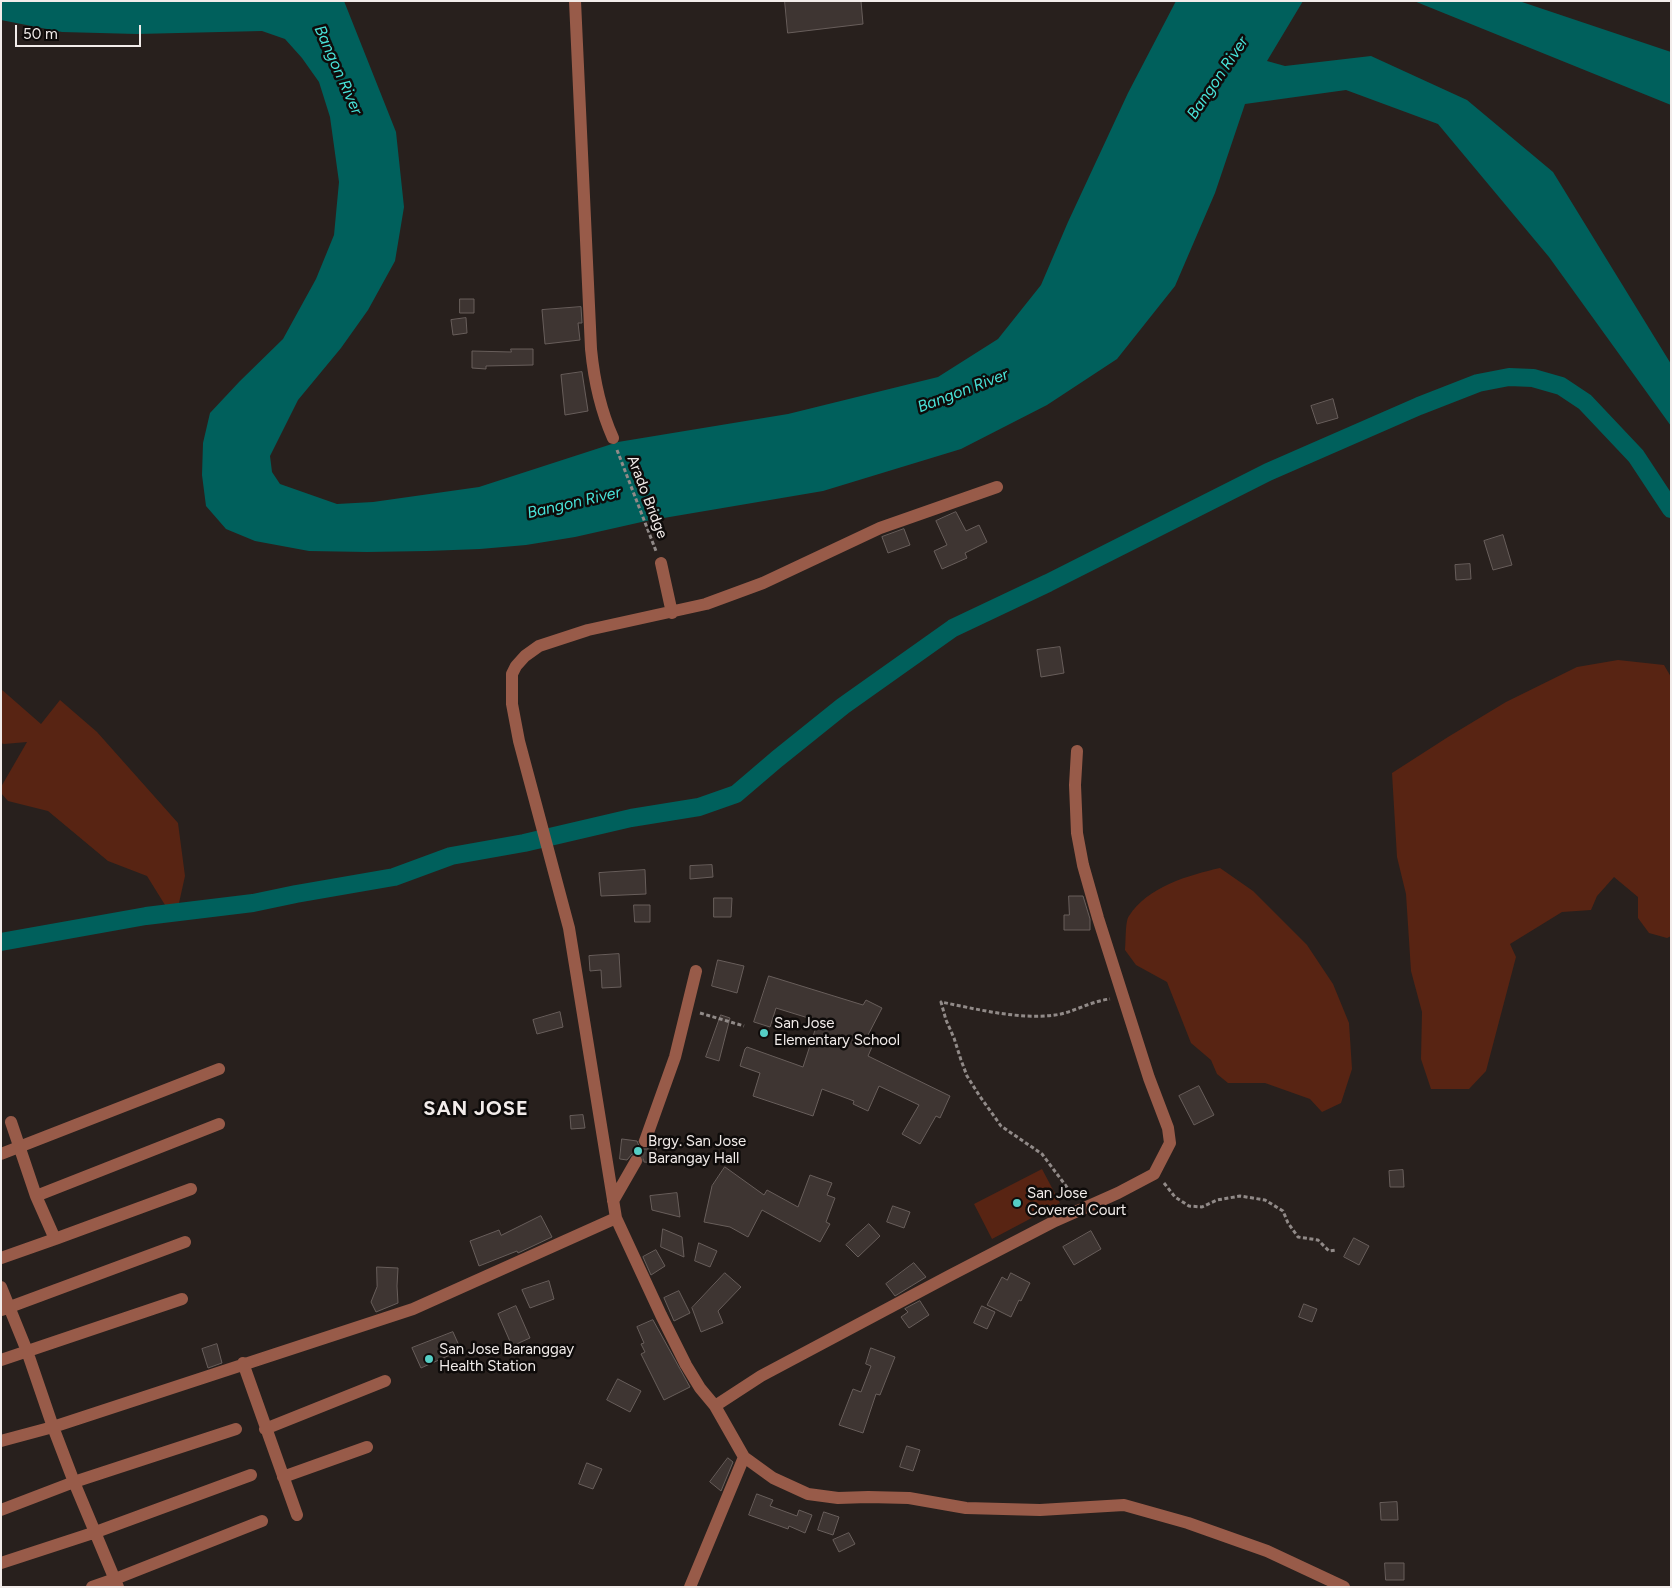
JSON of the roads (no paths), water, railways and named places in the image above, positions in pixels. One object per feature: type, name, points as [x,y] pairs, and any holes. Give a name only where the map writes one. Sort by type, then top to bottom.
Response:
[{"type":"street","points":[[575,1],[591,349],[598,393],[605,419],[613,438]]},
{"type":"street","points":[[997,487],[880,528],[762,583],[706,604],[563,637],[538,646],[516,666],[512,674],[512,704],[519,741],[546,838],[568,928],[616,1218],[686,1366],[700,1388],[715,1406],[744,1458],[773,1478],[808,1494],[838,1498],[909,1498],[966,1508],[1040,1510],[1124,1505],[1188,1523],[1267,1551],[1344,1587]]},
{"type":"street","points":[[661,563],[672,612]]},
{"type":"street","points":[[715,1406],[761,1376],[1037,1230],[1118,1193],[1154,1174],[1170,1143],[1168,1128],[1123,997],[1083,865],[1077,833],[1075,785],[1077,751]]},
{"type":"street","points":[[645,1141],[675,1057],[696,971]]},
{"type":"street","points":[[1,1154],[219,1069]]},
{"type":"street","points":[[11,1122],[36,1196],[55,1239]]},
{"type":"street","points":[[36,1196],[220,1124]]},
{"type":"street","points":[[613,1201],[636,1161]]},
{"type":"street","points":[[1,1258],[191,1188]]},
{"type":"street","points":[[1,1441],[52,1427],[413,1309],[616,1218]]},
{"type":"street","points":[[5,1308],[185,1242]]},
{"type":"street","points":[[1,1287],[5,1308],[27,1351],[52,1427],[116,1583]]},
{"type":"street","points":[[1,1360],[182,1299]]},
{"type":"street","points":[[243,1363],[297,1515]]},
{"type":"street","points":[[265,1429],[386,1381]]},
{"type":"street","points":[[1,1510],[74,1482],[236,1429]]},
{"type":"street","points":[[283,1477],[366,1447]]},
{"type":"street","points":[[690,1587],[744,1458]]},
{"type":"street","points":[[1,1564],[96,1532],[252,1475]]},
{"type":"street","points":[[92,1587],[116,1583],[262,1521]]},
{"type":"water","name":"Bangon River","points":[[1,1],[344,1],[396,132],[404,207],[395,261],[368,310],[341,348],[298,400],[270,456],[272,472],[280,484],[337,504],[373,502],[479,487],[618,442],[788,414],[938,377],[998,339],[1041,285],[1128,93],[1176,1],[1303,1],[1267,61],[1285,66],[1371,56],[1467,100],[1553,172],[1671,364],[1671,426],[1549,257],[1438,124],[1346,90],[1245,104],[1215,193],[1175,286],[1117,359],[1047,405],[961,449],[823,491],[646,521],[575,537],[526,545],[480,549],[367,552],[309,551],[255,541],[226,529],[206,506],[202,475],[203,443],[210,413],[283,339],[316,279],[334,235],[339,182],[330,117],[319,82],[302,58],[285,39],[262,31],[137,34],[62,32],[1,20]]},
{"type":"water","points":[[1414,1],[1519,1],[1671,52],[1671,105]]},
{"type":"waterway","points":[[1,942],[146,916],[253,903],[394,877],[451,856],[524,843],[631,818],[699,807],[736,794],[843,706],[953,628],[1048,583],[1268,472],[1419,406],[1478,383],[1509,377],[1533,378],[1561,386],[1585,402],[1636,456],[1671,509]]},
{"type":"tunnel","points":[[636,1161],[645,1141]]},
{"type":"place","name":"San Jose Elementary School","points":[[764,1033]]},
{"type":"place","name":"Brgy. San Jose Barangay Hall","points":[[638,1151]]},
{"type":"place","name":"San Jose Covered Court","points":[[1017,1203]]},
{"type":"place","name":"San Jose Baranggay Health Station","points":[[429,1359]]},
{"type":"district","name":"SAN JOSE","points":[[476,1109]]}]
